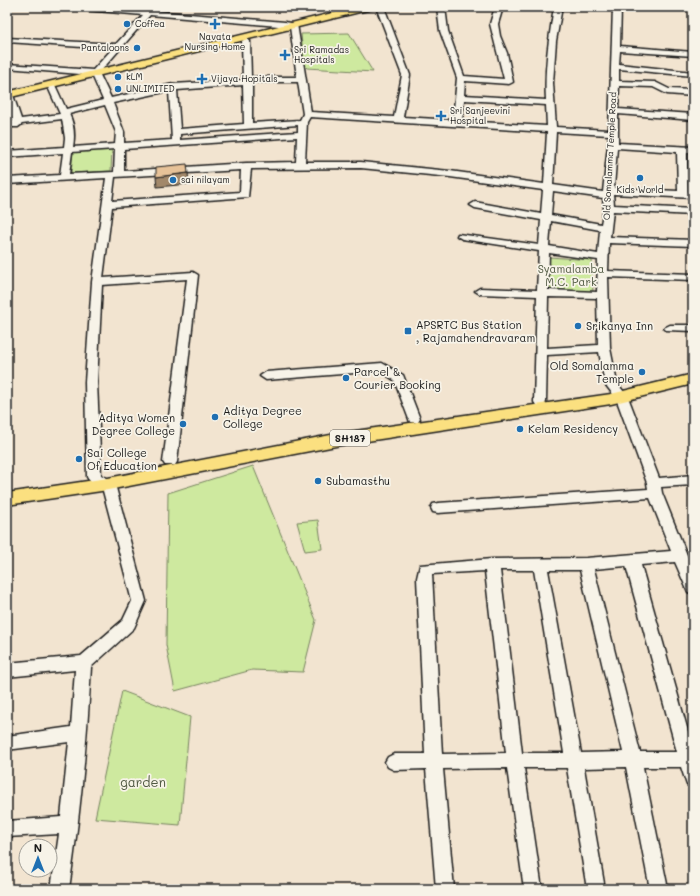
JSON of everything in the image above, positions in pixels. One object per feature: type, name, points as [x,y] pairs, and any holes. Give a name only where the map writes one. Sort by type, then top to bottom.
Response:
[{"type":"main road","points":[[95,73],[128,69],[246,41],[369,7]]},
{"type":"main road","points":[[8,95],[95,73],[381,7]]},
{"type":"main road","name":"SH187","points":[[7,490],[101,480],[170,462],[414,419],[619,393],[693,371]]},
{"type":"main road","name":"SH187","points":[[7,499],[101,480],[341,439],[544,410],[619,393],[693,379]]},
{"type":"street","points":[[73,7],[152,10],[294,28],[302,79],[305,118],[302,134],[300,165]]},
{"type":"street","points":[[381,7],[406,75],[398,120]]},
{"type":"street","points":[[441,7],[444,31],[461,78],[457,123]]},
{"type":"street","points":[[461,78],[509,82],[503,53],[496,36],[494,24],[499,7]]},
{"type":"street","points":[[540,402],[540,352],[544,250],[552,129],[549,83],[552,40],[558,7]]},
{"type":"street","name":"Old Somalamma Temple Road","points":[[617,7],[612,133],[613,145],[608,194],[609,208],[603,258],[604,274],[602,296],[604,348],[611,384],[619,393],[693,588]]},
{"type":"street","points":[[95,73],[152,10]]},
{"type":"street","points":[[7,40],[119,47]]},
{"type":"street","points":[[246,41],[248,126]]},
{"type":"street","points":[[616,48],[693,54]]},
{"type":"street","points":[[7,66],[95,73]]},
{"type":"street","points":[[614,66],[693,74]]},
{"type":"street","points":[[60,889],[70,825],[79,733],[83,664],[129,624],[139,601],[101,480],[91,382],[97,282],[108,204],[120,147],[120,132],[95,73]]},
{"type":"street","points":[[7,124],[18,124],[18,122],[65,114],[134,95],[173,88],[248,81],[302,79]]},
{"type":"street","points":[[614,82],[655,86],[667,91],[693,93]]},
{"type":"street","points":[[50,85],[65,114],[70,138],[64,177]]},
{"type":"street","points":[[173,88],[176,143]]},
{"type":"street","points":[[8,95],[18,122]]},
{"type":"street","points":[[460,97],[550,103]]},
{"type":"street","points":[[614,111],[693,117]]},
{"type":"street","points":[[176,132],[248,126],[305,118],[398,120],[612,133]]},
{"type":"street","points":[[7,154],[302,134]]},
{"type":"street","points":[[613,145],[693,150]]},
{"type":"street","points":[[682,149],[683,195]]},
{"type":"street","points":[[7,181],[246,166],[361,165],[608,194],[693,195]]},
{"type":"street","points":[[108,204],[245,194],[246,166]]},
{"type":"street","points":[[475,205],[606,228]]},
{"type":"street","points":[[609,208],[693,212]]},
{"type":"street","points":[[462,236],[603,258]]},
{"type":"street","points":[[604,240],[693,243]]},
{"type":"street","points":[[604,274],[693,277]]},
{"type":"street","points":[[97,282],[192,275],[170,462]]},
{"type":"street","points":[[480,291],[602,296]]},
{"type":"street","points":[[670,328],[693,328]]},
{"type":"street","points":[[540,352],[604,348]]},
{"type":"street","points":[[266,376],[382,367],[398,378],[414,419]]},
{"type":"street","points":[[438,508],[654,488],[693,480]]},
{"type":"street","points":[[445,889],[434,762],[424,578],[425,570],[492,565],[586,564],[681,556]]},
{"type":"street","points":[[632,560],[690,759],[693,779]]},
{"type":"street","points":[[540,564],[575,760],[596,889]]},
{"type":"street","points":[[586,564],[633,759],[659,889]]},
{"type":"street","points":[[492,565],[515,762],[533,889]]},
{"type":"street","points":[[7,670],[86,662]]},
{"type":"street","points":[[7,743],[79,733]]},
{"type":"street","points":[[394,762],[515,762],[690,759]]},
{"type":"street","points":[[7,829],[70,825]]},
{"type":"green space","points":[[349,33],[373,72],[307,68],[304,65],[301,34]]},
{"type":"green space","points":[[112,149],[111,171],[71,173],[73,152]]},
{"type":"green space","name":"Syamalamba M.C. Park","points":[[549,257],[592,260],[593,293],[549,290]]},
{"type":"green space","points":[[253,466],[316,620],[303,672],[252,670],[175,691],[166,645],[168,493]]},
{"type":"green space","points":[[318,520],[322,549],[305,551],[297,522]]},
{"type":"green space","name":"garden","points":[[122,691],[190,717],[180,825],[95,818]]},
{"type":"building","points":[[187,164],[188,173],[156,177],[156,167]]},
{"type":"place","name":"Coffea","points":[[127,24]]},
{"type":"place","name":"Navata Nursing Home","points":[[215,24]]},
{"type":"place","name":"Pantaloons","points":[[137,48]]},
{"type":"place","name":"Sri Ramadas Hospitals","points":[[285,55]]},
{"type":"place","name":"kLM","points":[[118,77]]},
{"type":"place","name":"Vijaya Hopitals","points":[[202,79]]},
{"type":"place","name":"UNLIMITED","points":[[118,89]]},
{"type":"place","name":"Sri Sanjeevini Hospital","points":[[441,116]]},
{"type":"place","name":"Kids World","points":[[640,178]]},
{"type":"place","name":"sai nilayam","points":[[173,180]]},
{"type":"place","name":"Srikanya Inn","points":[[578,326]]},
{"type":"place","name":"APSRTC Bus Station , Rajamahendravaram","points":[[408,331]]},
{"type":"place","name":"Old Somalamma Temple","points":[[642,372]]},
{"type":"place","name":"Parcel & Courier Booking","points":[[346,378]]},
{"type":"place","name":"Aditya Degree College","points":[[215,417]]},
{"type":"place","name":"Aditya Women Degree College","points":[[183,424]]},
{"type":"place","name":"Kelam Residency","points":[[520,429]]},
{"type":"place","name":"Sai College Of Education","points":[[79,459]]},
{"type":"place","name":"Subamasthu","points":[[318,481]]}]
